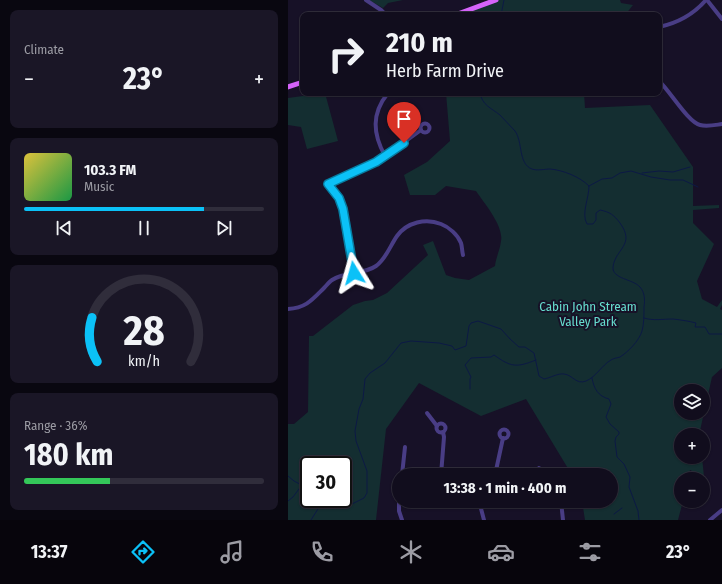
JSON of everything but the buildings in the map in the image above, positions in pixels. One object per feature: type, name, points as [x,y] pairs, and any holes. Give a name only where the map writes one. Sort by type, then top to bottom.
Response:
[{"type":"main road","points":[[462,12],[496,0]]},
{"type":"main road","points":[[288,87],[300,83]]},
{"type":"street","points":[[366,0],[383,12]]},
{"type":"street","points":[[662,26],[670,25],[686,18],[706,0],[722,19]]},
{"type":"street","points":[[662,84],[696,124],[707,126],[722,124]]},
{"type":"street","points":[[385,156],[379,144],[376,132],[376,122],[381,104],[386,96]]},
{"type":"street","points":[[354,273],[343,209],[339,198],[328,184],[376,162],[421,130]]},
{"type":"street","points":[[288,309],[308,304],[332,280],[366,271],[378,264],[401,231],[408,226],[420,222],[433,222],[443,225],[453,232],[461,242],[463,255]]},
{"type":"street","points":[[427,413],[437,426],[438,431],[443,432]]},
{"type":"street","points":[[437,426],[440,424],[444,425],[445,428],[443,432],[444,437],[442,468]]},
{"type":"street","points":[[497,468],[503,438]]},
{"type":"street","points":[[403,468],[405,447]]},
{"type":"street","points":[[399,508],[402,520]]},
{"type":"street","points":[[481,508],[484,520]]},
{"type":"street","points":[[562,508],[564,520]]},
{"type":"street","points":[[710,520],[722,510]]},
{"type":"green space","points":[[369,0],[403,0],[388,3],[383,8]]},
{"type":"green space","points":[[496,0],[620,0],[621,3],[633,5],[627,12],[466,12]]},
{"type":"green space","points":[[303,96],[326,96],[338,141],[307,149],[301,127],[288,125],[288,98]]},
{"type":"green space","name":"Cabin John Stream Valley Park","points":[[446,96],[584,96],[585,108],[650,105],[693,167],[693,206],[719,205],[719,208],[693,210],[693,223],[714,244],[697,281],[702,299],[717,307],[722,300],[720,309],[722,310],[722,368],[712,377],[710,386],[710,384],[674,384],[674,420],[702,420],[701,428],[674,428],[674,464],[703,464],[704,472],[694,472],[690,470],[690,472],[674,472],[674,508],[681,508],[678,520],[585,520],[583,508],[618,508],[618,468],[568,468],[526,399],[481,416],[419,383],[386,429],[376,520],[288,520],[288,424],[294,424],[308,412],[309,336],[313,336],[353,305],[373,300],[387,293],[428,255],[423,245],[433,241],[446,275],[469,280],[495,266],[500,247],[501,235],[497,222],[476,191],[446,186],[435,195],[410,195],[404,175],[427,162],[450,141]]},
{"type":"waterway","points":[[502,12],[504,0]]},
{"type":"waterway","points":[[311,520],[323,501],[327,501],[335,505],[352,504],[364,498],[367,493],[367,471],[356,441],[355,431],[359,409],[363,399],[365,379],[370,373],[385,363],[401,343],[411,341],[439,343],[452,346],[455,350],[466,346],[469,326],[471,323],[478,321],[501,329],[519,347],[525,347],[534,353],[539,376],[544,379],[559,374],[564,374],[577,381],[583,382],[593,377],[608,362],[620,357],[633,346],[641,335],[644,319],[644,294],[637,284],[616,274],[613,267],[626,237],[620,223],[612,214],[600,210],[596,213],[596,220],[593,224],[587,224],[585,220],[585,211],[589,186],[566,172],[550,169],[534,170],[528,166],[523,158],[515,131],[500,115],[483,101],[481,96]]},
{"type":"waterway","points":[[642,173],[659,171],[673,172],[690,167]]},
{"type":"waterway","points":[[589,186],[602,179],[612,178],[620,173],[631,171],[651,177],[670,180],[683,180],[698,187]]},
{"type":"waterway","points":[[644,318],[654,320],[673,319],[696,323],[695,327],[705,327],[709,334],[722,334]]},
{"type":"waterway","points":[[470,389],[471,377],[465,365],[471,358],[491,357],[494,355],[505,362],[514,365],[536,360]]},
{"type":"waterway","points":[[592,378],[597,392],[609,399],[611,404],[606,417],[610,424],[619,432],[615,441],[617,457],[624,464],[630,477],[629,487],[638,511],[639,520]]},
{"type":"waterway","points":[[288,476],[300,484]]},
{"type":"waterway","points":[[288,501],[300,488]]},
{"type":"waterway","points":[[614,514],[622,508]]},
{"type":"route","points":[[354,273],[343,209],[339,198],[328,184],[376,162],[404,143]]}]
